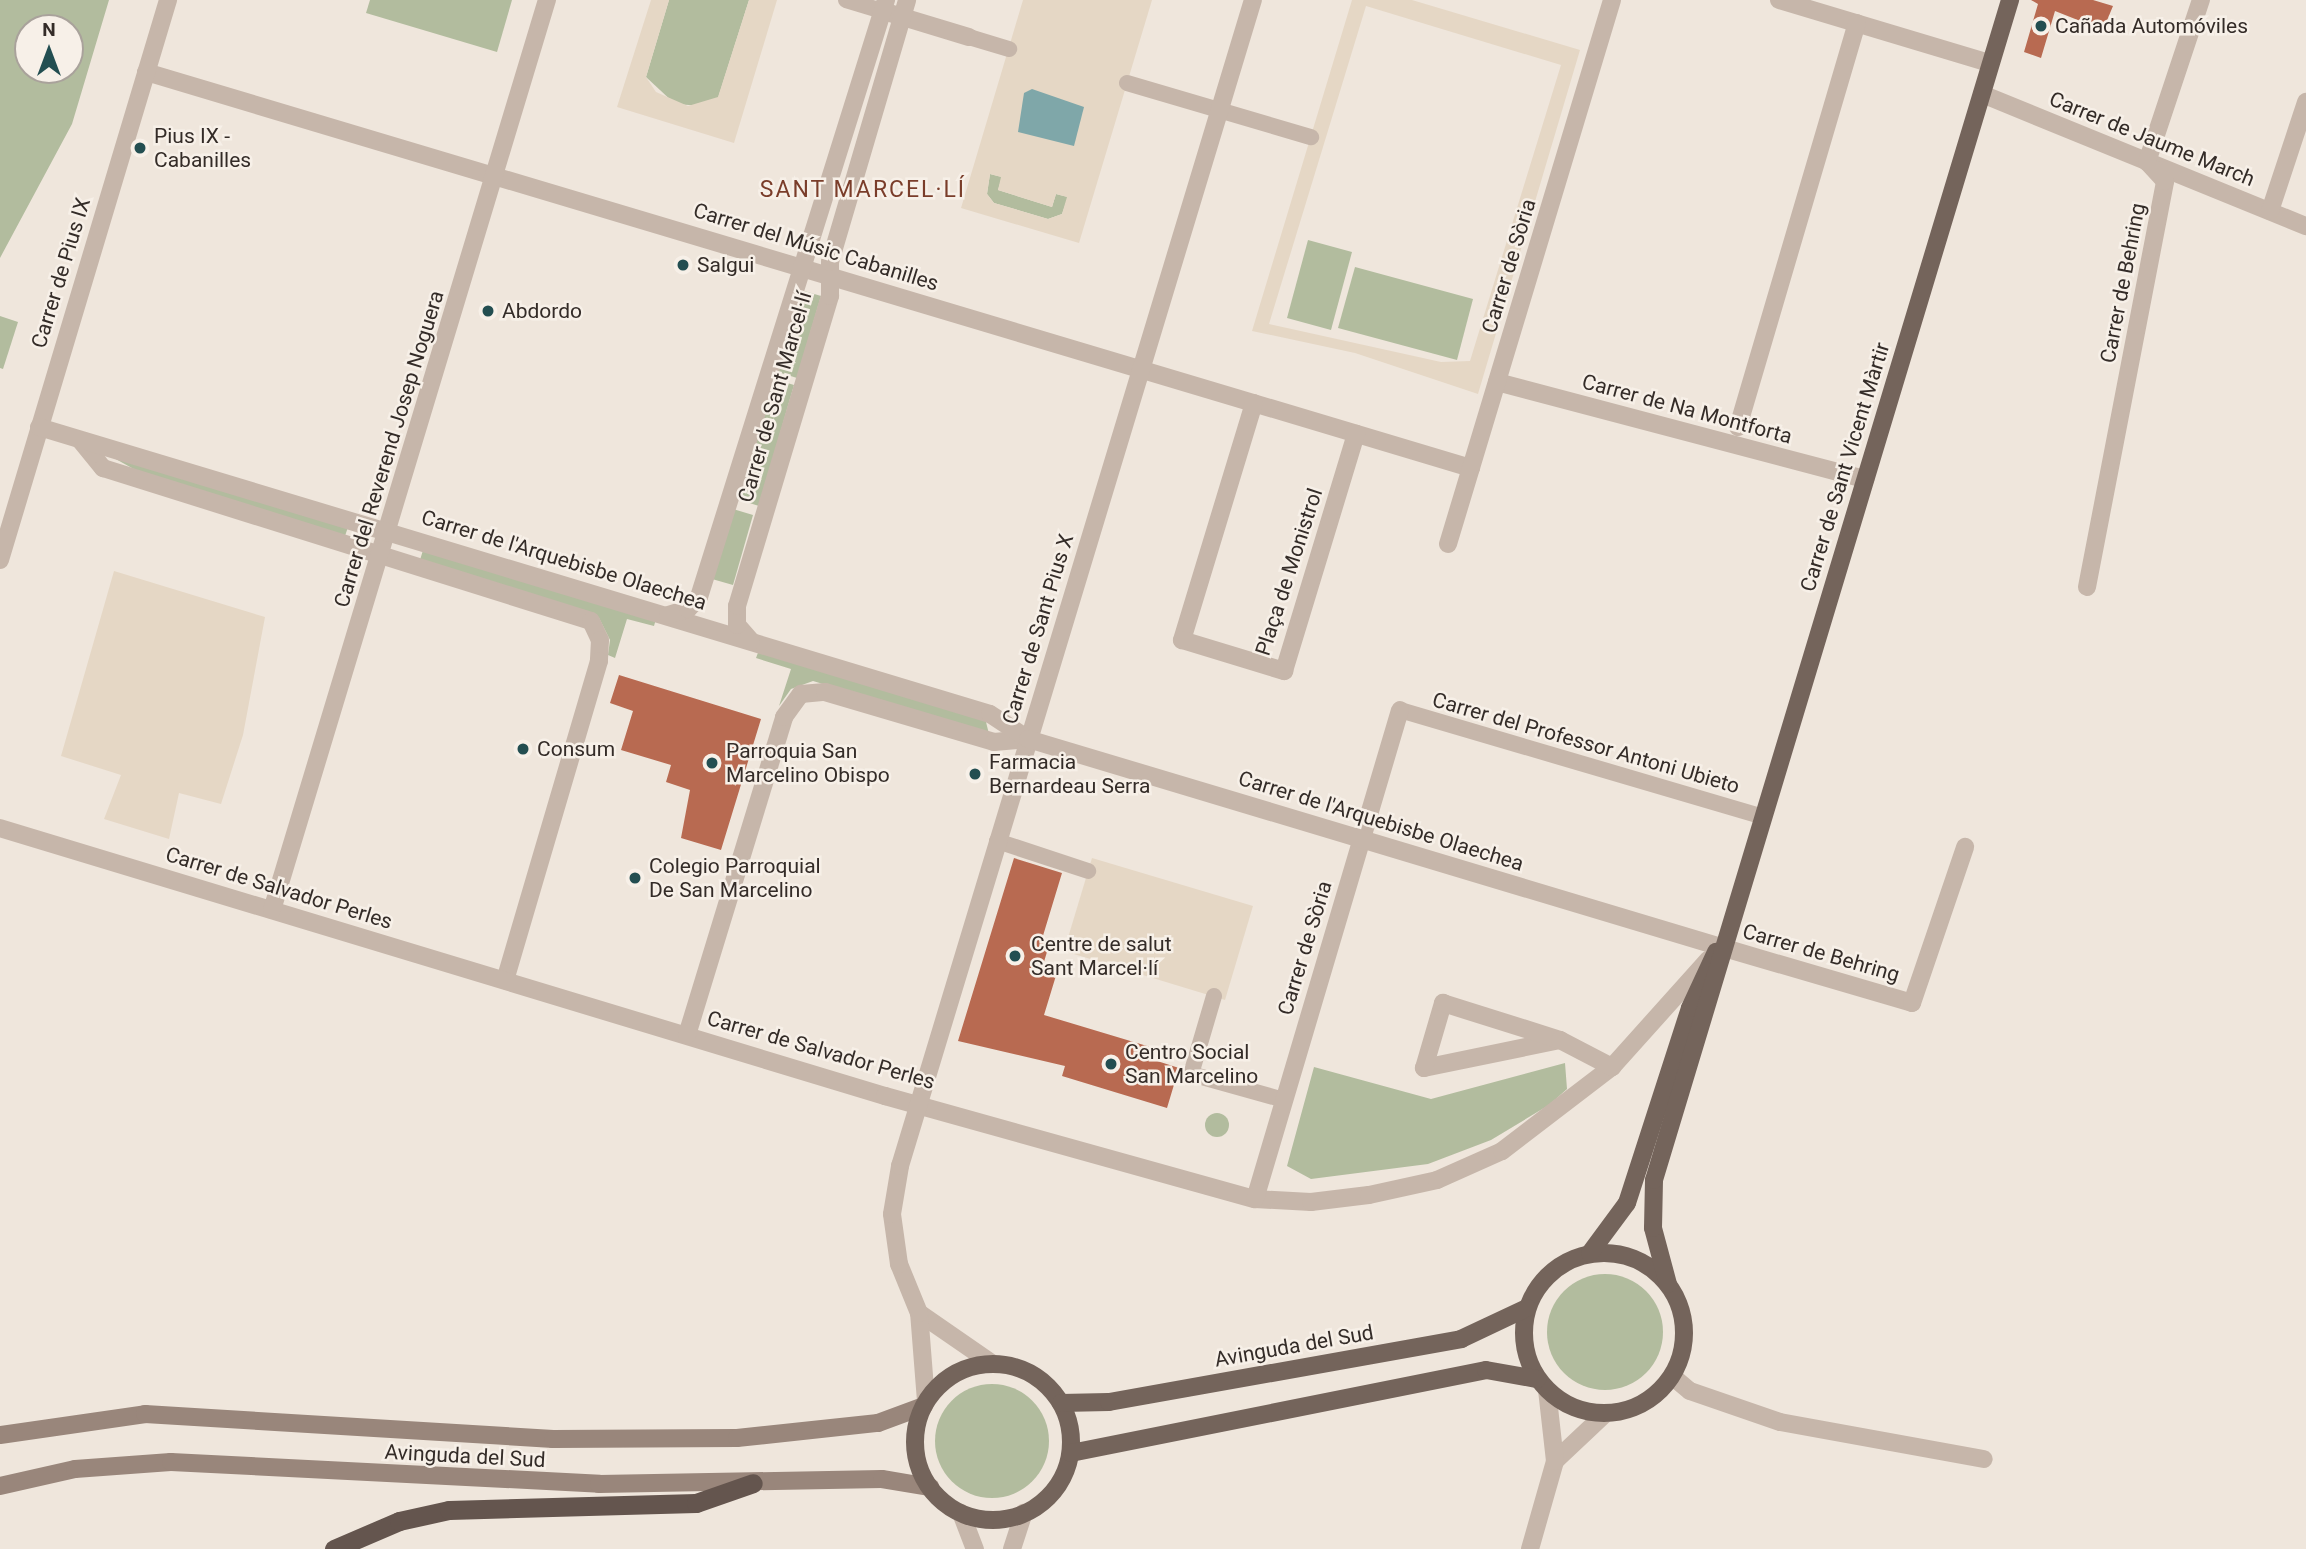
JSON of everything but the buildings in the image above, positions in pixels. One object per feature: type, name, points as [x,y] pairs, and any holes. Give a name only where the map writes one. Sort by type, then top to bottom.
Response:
[{"type":"highway","points":[[334,1549],[399,1521],[449,1510],[696,1503],[753,1483]]},
{"type":"main road","name":"Carrer de Sant Vicent Màrtir","points":[[1590,1253],[1627,1203],[1761,816],[2010,0]]},
{"type":"main road","name":"Carrer de Sant Vicent Màrtir","points":[[1668,1284],[1653,1228],[1654,1180],[1708,1014],[1714,953]]},
{"type":"main road","points":[[1070,1452],[1486,1370],[1542,1384],[1574,1407],[1606,1413],[1643,1403],[1672,1376],[1684,1330],[1668,1284],[1633,1257],[1590,1253],[1551,1272],[1527,1308],[1525,1352],[1542,1384]]},
{"type":"main road","name":"Avinguda del Sud","points":[[1061,1403],[1109,1402],[1461,1339],[1527,1308]]},
{"type":"main road","points":[[993,1364],[1032,1374],[1061,1403],[1070,1452],[1060,1483],[1024,1513],[993,1519],[961,1513],[930,1487],[915,1451],[925,1403],[955,1374],[993,1364]]},
{"type":"main road","name":"Avinguda del Sud","points":[[0,1435],[145,1414],[553,1439],[737,1438],[878,1423],[925,1403]]},
{"type":"main road","name":"Avinguda del Sud","points":[[0,1486],[126,1464],[599,1485],[882,1479],[930,1487]]},
{"type":"street","name":"Carrer de Pius IX","points":[[0,560],[168,0]]},
{"type":"street","name":"Carrer del Reverend Josep Noguera","points":[[272,910],[547,0]]},
{"type":"street","points":[[846,0],[905,8],[969,37],[1009,48]]},
{"type":"street","name":"Carrer de Sant Pius X","points":[[925,1403],[919,1313],[899,1264],[892,1214],[918,1101],[1253,0]]},
{"type":"street","name":"Carrer de Sòria","points":[[1448,544],[1612,0]]},
{"type":"street","points":[[1779,0],[1989,63]]},
{"type":"street","points":[[2147,162],[2201,0]]},
{"type":"street","name":"Carrer de Sant Marcel·lí","points":[[668,615],[688,609],[699,597],[885,6]]},
{"type":"street","name":"Carrer de Sant Marcel·lí","points":[[751,641],[737,625],[737,606],[905,8]]},
{"type":"street","points":[[1738,427],[1857,23]]},
{"type":"street","name":"Carrer del Músic Cabanilles","points":[[146,72],[1472,468]]},
{"type":"street","points":[[1127,83],[1311,137]]},
{"type":"street","name":"Carrer de Jaume March","points":[[1982,94],[2306,226]]},
{"type":"street","points":[[2270,211],[2306,102]]},
{"type":"street","name":"Carrer de Behring","points":[[2087,587],[2165,181],[2147,162]]},
{"type":"street","name":"Carrer de Na Montforta","points":[[1497,382],[1865,480]]},
{"type":"street","name":"Plaça de Monistrol","points":[[1254,403],[1182,640],[1284,671],[1356,433]]},
{"type":"street","name":"Carrer de l'Arquebisbe Olaechea","points":[[39,427],[389,530],[990,714],[1028,739],[1361,839],[1714,953]]},
{"type":"street","points":[[81,441],[103,468],[581,616],[597,630],[599,661],[505,980]]},
{"type":"street","name":"Carrer de l'Arquebisbe Olaechea","points":[[687,1035],[784,717],[801,694],[825,692],[994,742],[1028,739]]},
{"type":"street","name":"Carrer de Sòria","points":[[1255,1199],[1400,710]]},
{"type":"street","name":"Carrer del Professor Antoni Ubieto","points":[[1400,710],[1761,816]]},
{"type":"street","name":"Carrer de Salvador Perles","points":[[0,828],[687,1035],[1255,1199],[1311,1202],[1437,1180],[1502,1151],[1612,1067],[1714,953]]},
{"type":"street","points":[[997,841],[1088,871]]},
{"type":"street","name":"Carrer de Behring","points":[[1714,953],[1912,1003],[1965,847]]},
{"type":"street","points":[[1214,996],[1191,1074],[1284,1100]]},
{"type":"street","points":[[1560,1040],[1424,1068],[1443,1003],[1560,1040],[1612,1067]]},
{"type":"street","points":[[919,1313],[993,1364]]},
{"type":"street","points":[[1672,1376],[1690,1391],[1780,1422],[1984,1460]]},
{"type":"street","points":[[1530,1549],[1555,1461],[1542,1384]]},
{"type":"street","points":[[1555,1461],[1606,1413]]},
{"type":"street","points":[[961,1513],[975,1549]]},
{"type":"street","points":[[1012,1549],[1024,1513]]},
{"type":"green space","points":[[0,0],[109,0],[84,84],[84,14],[14,14],[14,84],[84,84],[72,124],[0,258]]},
{"type":"green space","points":[[370,0],[512,0],[497,52],[366,13]]},
{"type":"green space","points":[[669,0],[749,0],[718,98],[703,106],[675,104],[646,77]]},
{"type":"green space","points":[[990,174],[1002,177],[998,190],[1052,207],[1056,194],[1068,197],[1062,214],[1048,219],[994,203],[987,194]]},
{"type":"green space","points":[[1308,240],[1352,252],[1331,330],[1287,318]]},
{"type":"green space","points":[[1355,267],[1473,299],[1457,360],[1338,328]]},
{"type":"green space","points":[[801,290],[821,296],[797,378],[778,372]]},
{"type":"green space","points":[[0,316],[18,322],[3,369],[0,368]]},
{"type":"green space","points":[[774,379],[794,385],[759,506],[740,500]]},
{"type":"green space","points":[[105,453],[348,527],[345,536],[139,472]]},
{"type":"green space","points":[[733,509],[753,515],[733,585],[712,579]]},
{"type":"green space","points":[[424,547],[656,619],[654,626],[627,619],[615,658],[608,655],[610,640],[599,618],[420,560]]},
{"type":"green space","points":[[759,650],[985,718],[989,734],[813,681],[791,689],[779,706],[791,669],[756,658]]},
{"type":"green space","points":[[1565,1063],[1567,1089],[1549,1105],[1491,1140],[1428,1164],[1311,1179],[1287,1166],[1314,1067],[1431,1099]]},
{"type":"green space","points":[[1217,1113],[1226,1116],[1229,1125],[1226,1134],[1217,1137],[1208,1134],[1205,1125],[1208,1116]]},
{"type":"green space","points":[[1605,1274],[1627,1278],[1646,1291],[1659,1310],[1663,1332],[1659,1354],[1646,1373],[1627,1386],[1605,1390],[1583,1386],[1564,1373],[1551,1354],[1547,1332],[1551,1310],[1564,1291],[1583,1278]]},
{"type":"green space","points":[[992,1384],[1014,1389],[1032,1401],[1044,1419],[1049,1441],[1044,1463],[1032,1481],[1014,1493],[992,1498],[970,1493],[952,1481],[940,1463],[935,1441],[940,1419],[952,1401],[970,1389]]},
{"type":"shaded area","points":[[651,0],[669,0],[646,77],[656,92],[688,106],[718,97],[749,0],[777,0],[734,143],[617,107]]},
{"type":"shaded area","points":[[1023,0],[1152,0],[1079,243],[961,208]],"holes":[[[990,174],[1001,177],[998,190],[1052,207],[1056,194],[1067,197],[1062,214],[1048,219],[994,203],[987,194]]]},
{"type":"shaded area","points":[[1352,0],[1412,0],[1580,50],[1478,394],[1355,353],[1252,331]],"holes":[[[1366,6],[1561,65],[1470,361],[1441,362],[1269,324]]]},
{"type":"shaded area","points":[[114,571],[265,617],[243,735],[221,804],[179,793],[169,839],[104,819],[121,775],[61,756]]},
{"type":"shaded area","points":[[1092,858],[1253,906],[1225,1000],[1064,951]]},
{"type":"water","points":[[1032,89],[1084,107],[1074,146],[1018,132],[1024,93]]},
{"type":"place","name":"Cañada Automóviles","points":[[2041,26]]},
{"type":"place","name":"Pius IX - Cabanilles","points":[[140,148]]},
{"type":"place","name":"Salgui","points":[[683,265]]},
{"type":"place","name":"Abdordo","points":[[488,311]]},
{"type":"place","name":"Consum","points":[[523,749]]},
{"type":"place","name":"Parroquia San Marcelino Obispo","points":[[712,763]]},
{"type":"place","name":"Farmacia Bernardeau Serra","points":[[975,774]]},
{"type":"place","name":"Colegio Parroquial De San Marcelino","points":[[635,878]]},
{"type":"place","name":"Centre de salut Sant Marcel·lí","points":[[1015,956]]},
{"type":"place","name":"Centro Social San Marcelino","points":[[1111,1064]]},
{"type":"district","name":"SANT MARCEL·LÍ","points":[[863,190]]}]
